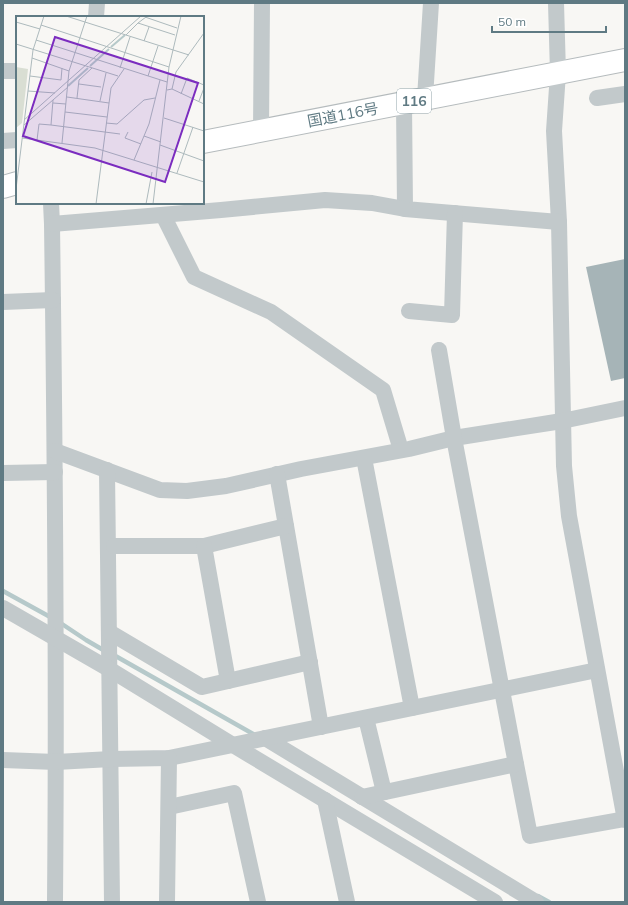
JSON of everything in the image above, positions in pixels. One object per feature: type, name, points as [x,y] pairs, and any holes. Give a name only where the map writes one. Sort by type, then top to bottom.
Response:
[{"type":"highway","name":"国道116号","points":[[204,142],[625,60]]},
{"type":"highway","points":[[3,187],[16,183]]},
{"type":"street","points":[[96,16],[97,3]]},
{"type":"street","points":[[261,131],[262,3]]},
{"type":"street","points":[[425,98],[430,3]]},
{"type":"street","points":[[439,350],[454,438],[530,836],[625,820],[569,516],[564,466],[559,222],[554,131],[558,73],[556,3]]},
{"type":"street","points":[[3,71],[16,71]]},
{"type":"street","points":[[596,98],[625,94]]},
{"type":"street","points":[[404,103],[405,209]]},
{"type":"street","points":[[3,141],[16,140]]},
{"type":"street","points":[[52,224],[325,200],[372,203],[405,209],[559,222]]},
{"type":"street","points":[[51,204],[56,638],[54,902]]},
{"type":"street","points":[[410,311],[452,315],[455,213]]},
{"type":"street","points":[[163,214],[194,277],[271,312],[383,390],[401,450]]},
{"type":"street","points":[[3,302],[53,300]]},
{"type":"street","points":[[55,451],[160,490],[188,491],[226,486],[454,438],[562,421],[625,408]]},
{"type":"street","points":[[364,458],[412,708]]},
{"type":"street","points":[[107,470],[112,902]]},
{"type":"street","points":[[3,473],[55,472]]},
{"type":"street","points":[[278,474],[321,727]]},
{"type":"street","points":[[114,546],[204,546],[286,526]]},
{"type":"street","points":[[204,546],[228,681]]},
{"type":"street","points":[[3,608],[109,669],[495,902]]},
{"type":"street","points":[[109,632],[202,687],[310,662]]},
{"type":"street","points":[[3,760],[56,762],[170,758],[597,670]]},
{"type":"street","points":[[366,718],[384,792]]},
{"type":"street","points":[[266,738],[536,902]]},
{"type":"street","points":[[167,902],[170,758]]},
{"type":"street","points":[[362,797],[516,764]]},
{"type":"street","points":[[169,807],[234,793],[258,902]]},
{"type":"street","points":[[325,800],[347,902]]},
{"type":"building","points":[[625,259],[625,378],[611,381],[586,267]]},
{"type":"waterway","points":[[3,591],[52,618]]},
{"type":"waterway","points":[[59,622],[105,651]]},
{"type":"waterway","points":[[112,654],[255,735]]},
{"type":"waterway","points":[[538,896],[549,902]]}]
